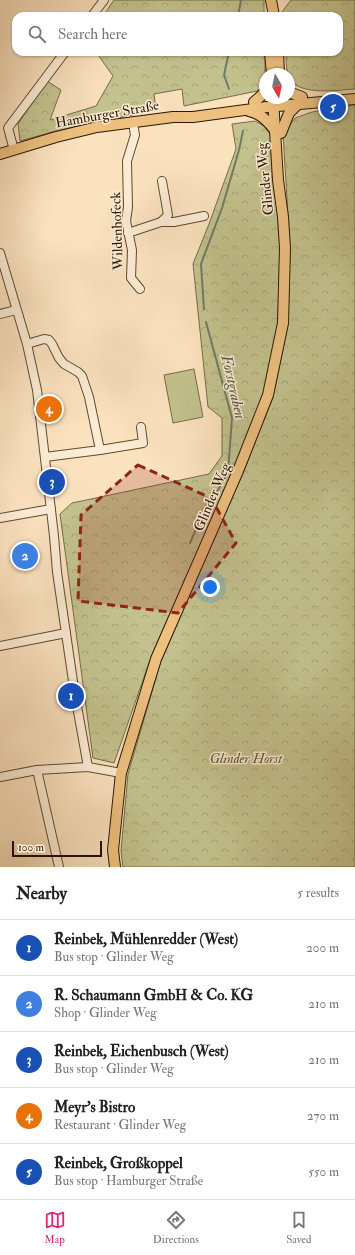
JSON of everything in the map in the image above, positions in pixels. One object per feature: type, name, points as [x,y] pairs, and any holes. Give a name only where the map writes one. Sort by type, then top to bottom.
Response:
[{"type":"main road","points":[[269,12],[270,0]]},
{"type":"main road","points":[[270,0],[273,12]]},
{"type":"main road","points":[[270,56],[271,68]]},
{"type":"main road","points":[[278,56],[279,68]]},
{"type":"main road","name":"Hamburger Straße","points":[[300,101],[355,93]]},
{"type":"main road","points":[[243,110],[261,115],[278,131],[300,101],[295,97]]},
{"type":"main road","points":[[254,102],[259,98]]},
{"type":"main road","name":"Hamburger Straße","points":[[295,101],[355,99]]},
{"type":"main road","name":"Hamburger Straße","points":[[173,117],[192,111],[259,102]]},
{"type":"main road","name":"Hamburger Straße","points":[[0,154],[79,131],[173,117],[193,117],[243,110],[265,104]]},
{"type":"main road","name":"Glinder Weg","points":[[115,867],[113,850],[121,773],[156,659],[238,471],[268,395],[283,324],[285,248],[283,216],[284,179],[276,104]]},
{"type":"street","points":[[95,12],[104,0]]},
{"type":"street","points":[[14,150],[8,128],[62,56]]},
{"type":"street","name":"Wildenhofeck","points":[[133,123],[135,135],[127,161],[128,207],[126,220],[132,250],[131,278],[140,289]]},
{"type":"street","points":[[161,222],[168,215],[162,180]]},
{"type":"street","points":[[128,233],[161,222],[174,222],[204,216]]},
{"type":"street","points":[[0,254],[27,344],[37,390],[57,572],[75,695],[88,767]]},
{"type":"street","points":[[0,314],[16,310]]},
{"type":"street","points":[[27,344],[44,338],[49,340],[64,364],[82,376],[89,397],[100,450]]},
{"type":"street","points":[[45,457],[143,443],[140,427]]},
{"type":"street","points":[[0,518],[51,509]]},
{"type":"street","points":[[0,646],[66,633]]},
{"type":"street","points":[[0,776],[37,770],[88,767],[121,773]]},
{"type":"street","points":[[37,770],[59,867]]},
{"type":"highlighted area","points":[[138,465],[211,498],[236,543],[178,613],[78,601],[81,515]]},
{"type":"green space","points":[[114,0],[264,0],[264,12],[106,12]]},
{"type":"green space","points":[[291,0],[355,0],[355,89],[320,91],[302,88],[295,84],[295,68],[287,68],[286,56],[343,56],[343,12],[282,12]]},
{"type":"green space","points":[[99,56],[265,56],[265,68],[259,68],[259,91],[184,106],[182,89],[154,94],[156,110],[56,131],[20,141],[18,124],[47,81],[61,90],[50,120],[96,106],[113,76]]},
{"type":"green space","name":"Glinder Horst","points":[[355,105],[355,867],[123,867],[121,851],[128,774],[161,661],[243,473],[273,397],[288,324],[290,248],[283,134],[295,118],[312,112]]},
{"type":"green space","points":[[255,121],[264,126],[272,137],[280,248],[278,323],[264,394],[234,469],[151,657],[114,763],[93,758],[60,514],[72,503],[209,474],[222,456],[222,418],[208,407],[193,264],[236,149],[232,124]]},
{"type":"green space","points":[[194,369],[203,417],[173,423],[164,375]]},
{"type":"waterway","name":"Forstgraben","points":[[239,12],[241,0]]},
{"type":"waterway","name":"Forstgraben","points":[[228,56],[224,75],[229,89]]},
{"type":"waterway","name":"Forstgraben","points":[[204,309],[201,264],[222,208],[243,131]]},
{"type":"waterway","name":"Forstgraben","points":[[190,543],[207,504],[218,490],[228,472],[232,418],[206,322]]},
{"type":"place","name":"Reinbek, Großkoppel","points":[[333,107]]},
{"type":"place","name":"Meyr's Bistro","points":[[49,409]]},
{"type":"place","name":"Reinbek, Eichenbusch (West)","points":[[52,482]]},
{"type":"place","name":"R. Schaumann GmbH & Co. KG","points":[[25,556]]},
{"type":"place","name":"Reinbek, Mühlenredder (West)","points":[[71,696]]}]
